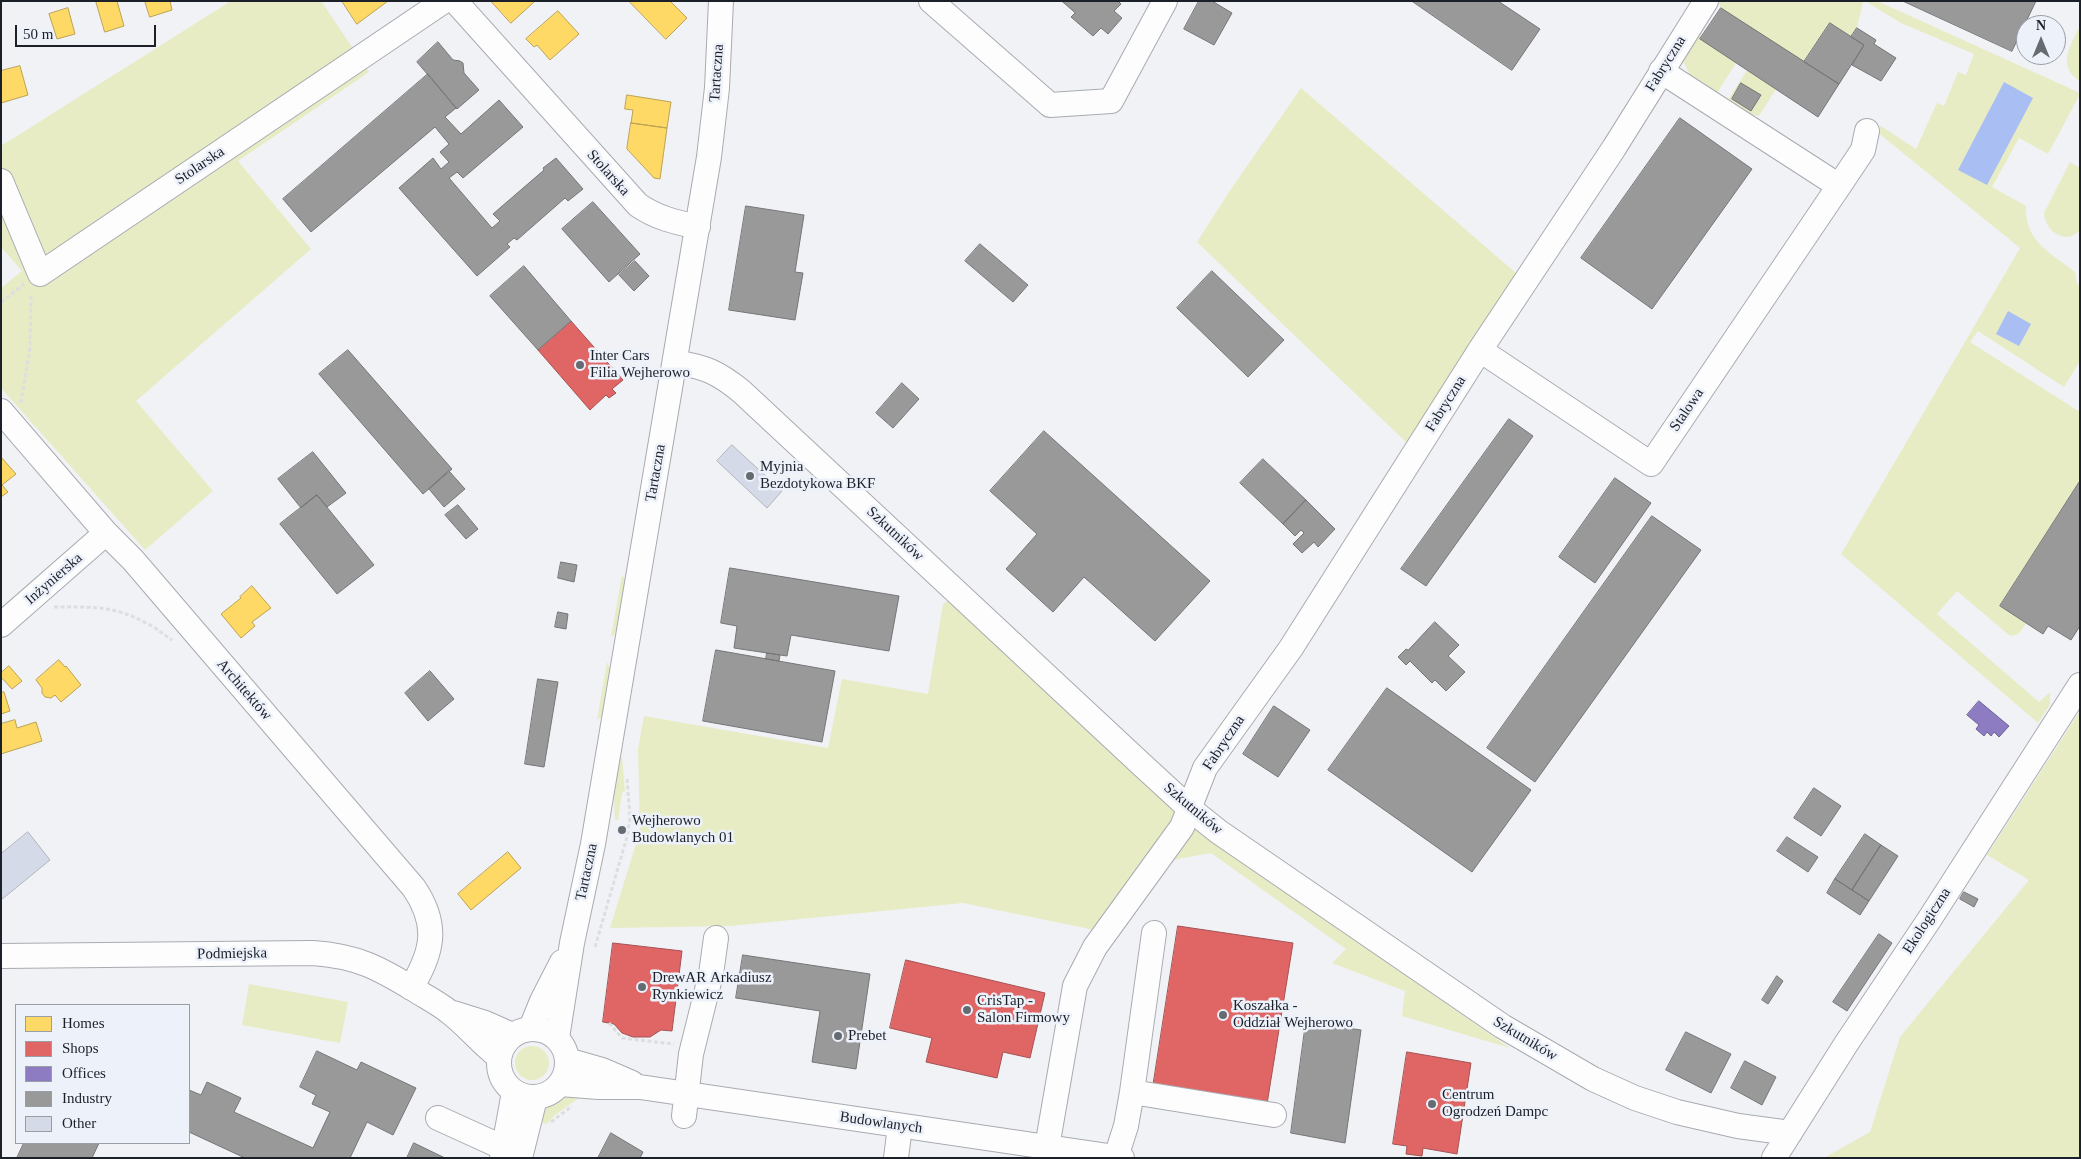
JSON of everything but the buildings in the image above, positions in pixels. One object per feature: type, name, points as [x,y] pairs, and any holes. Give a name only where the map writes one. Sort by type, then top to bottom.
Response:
[{"type":"street","name":"Stolarska","points":[[1,182],[40,274],[444,1]]},
{"type":"street","name":"Stolarska","points":[[455,1],[638,205],[652,215],[670,222],[698,227]]},
{"type":"street","name":"Tartaczna","points":[[557,1038],[572,942],[593,844],[698,227],[717,88],[721,1]]},
{"type":"street","points":[[931,1],[1050,105],[1111,100],[1165,1]]},
{"type":"street","name":"Fabryczna","points":[[1047,1147],[1075,986],[1095,947],[1182,827],[1205,768],[1292,648],[1480,350],[1608,156],[1706,1]]},
{"type":"street","points":[[1661,71],[1838,186]]},
{"type":"street","name":"Stalowa","points":[[1480,350],[1651,464],[1863,150],[1867,131]]},
{"type":"street","name":"Szkutników","points":[[675,362],[707,369],[724,376],[1190,809],[1227,838],[1502,1026],[1593,1079],[1635,1098],[1677,1112],[1738,1126],[1790,1133]]},
{"type":"street","name":"Architektów","points":[[8,418],[106,532],[133,560],[423,901],[430,926],[431,944],[423,968],[411,988]]},
{"type":"street","name":"Inżynierska","points":[[1,626],[106,532]]},
{"type":"street","name":"Ekologiczna","points":[[1774,1158],[2080,685]]},
{"type":"street","points":[[1119,1157],[1132,1092],[1154,933]]},
{"type":"street","points":[[685,1105],[691,1054],[711,974],[716,938]]},
{"type":"street","name":"Tartaczna","points":[[522,1032],[542,1001],[572,942]]},
{"type":"street","name":"Podmiejska","points":[[1,956],[333,954],[372,965],[448,1011],[498,1057]]},
{"type":"street","name":"Podmiejska","points":[[448,1011],[522,1032]]},
{"type":"street","points":[[545,1031],[557,1038],[564,1048],[567,1060],[566,1073],[560,1084],[549,1094],[524,1095],[504,1083],[499,1070],[498,1057],[503,1045],[522,1032],[545,1031]]},
{"type":"street","name":"Budowlanych","points":[[567,1060],[602,1070],[685,1105],[900,1126],[1119,1157]]},
{"type":"street","name":"Budowlanych","points":[[560,1084],[640,1087]]},
{"type":"street","points":[[1132,1092],[1274,1115]]},
{"type":"street","points":[[438,1118],[509,1154],[524,1095]]},
{"type":"street","points":[[896,1158],[900,1126]]},
{"type":"path","points":[[8,418],[25,384],[30,348],[31,288]]},
{"type":"path","points":[[21,608],[100,607],[146,622],[175,641]]},
{"type":"path","points":[[609,1023],[622,1038],[682,1045]]},
{"type":"green space","points":[[231,1],[321,1],[369,72],[238,161],[311,249],[136,401],[213,491],[145,550],[1,388],[1,288],[22,271],[1,247],[1,146]]},
{"type":"green space","points":[[1718,1],[1863,1],[1857,28],[1851,37],[1830,23],[1804,62],[1721,8]]},
{"type":"green space","points":[[1865,1],[1877,1],[2078,92],[2079,96],[2048,154],[2019,138],[1992,187],[2026,206],[2029,228],[2034,237],[2048,252],[2075,272],[2077,284],[2080,286],[2080,361],[2064,387],[1978,331],[1970,342],[2080,412],[2080,481],[2000,606],[2026,623],[2019,633],[2012,636],[2009,635],[1957,591],[1937,614],[2039,702],[2050,692],[2050,705],[2038,723],[1841,554],[2020,248],[1876,131],[1881,126],[1916,149],[1937,103],[1944,106],[1958,72],[1966,75],[1974,54],[1901,23]]},
{"type":"green space","points":[[2080,26],[2080,81],[2073,75],[2067,62],[2070,48]]},
{"type":"green space","points":[[1691,28],[1703,34],[1700,39],[1736,63],[1717,93],[1690,75],[1679,53]]},
{"type":"green space","points":[[1747,70],[1776,89],[1759,116],[1750,114],[1728,100]]},
{"type":"green space","points":[[1301,88],[1516,273],[1409,445],[1197,242]]},
{"type":"green space","points":[[2070,162],[2080,168],[2080,230],[2069,237],[2052,231],[2045,220],[2044,213]]},
{"type":"green space","points":[[622,575],[626,581],[617,632],[611,637]]},
{"type":"green space","points":[[952,598],[1193,826],[1510,1048],[1402,1016],[1405,991],[1332,963],[1346,949],[1211,853],[1172,860],[1119,935],[963,903],[730,926],[610,928],[640,831],[638,749],[644,716],[828,748],[842,679],[928,694],[943,604]]},
{"type":"green space","points":[[607,662],[611,670],[605,714],[597,720]]},
{"type":"green space","points":[[2080,711],[2080,1158],[1824,1158],[1870,1132],[1900,1037],[2029,880],[1987,855]]},
{"type":"green space","points":[[622,757],[625,791],[622,793],[618,820],[615,820],[615,778],[618,762]]},
{"type":"green space","points":[[249,984],[348,1002],[340,1043],[242,1025]]},
{"type":"green space","points":[[532,1046],[544,1051],[549,1063],[544,1075],[532,1080],[520,1075],[515,1063],[520,1051]]},
{"type":"green space","points":[[560,1095],[580,1097],[555,1115],[547,1124],[536,1121],[544,1106]]},
{"type":"water","points":[[2004,82],[2033,98],[1987,185],[1958,170]]},
{"type":"water","points":[[2008,311],[2031,324],[2019,346],[1996,334]]},
{"type":"place","name":"Inter Cars Filia Wejherowo","points":[[580,365]]},
{"type":"place","name":"Myjnia Bezdotykowa BKF","points":[[750,476]]},
{"type":"place","name":"Wejherowo Budowlanych 01","points":[[622,830]]},
{"type":"place","name":"DrewAR Arkadiusz Rynkiewicz","points":[[642,987]]},
{"type":"place","name":"CrisTap - Salon Firmowy","points":[[967,1010]]},
{"type":"place","name":"Koszałka - Oddział Wejherowo","points":[[1223,1015]]},
{"type":"place","name":"Prebet","points":[[838,1036]]},
{"type":"place","name":"Centrum Ogrodzeń Dampc","points":[[1432,1104]]}]
